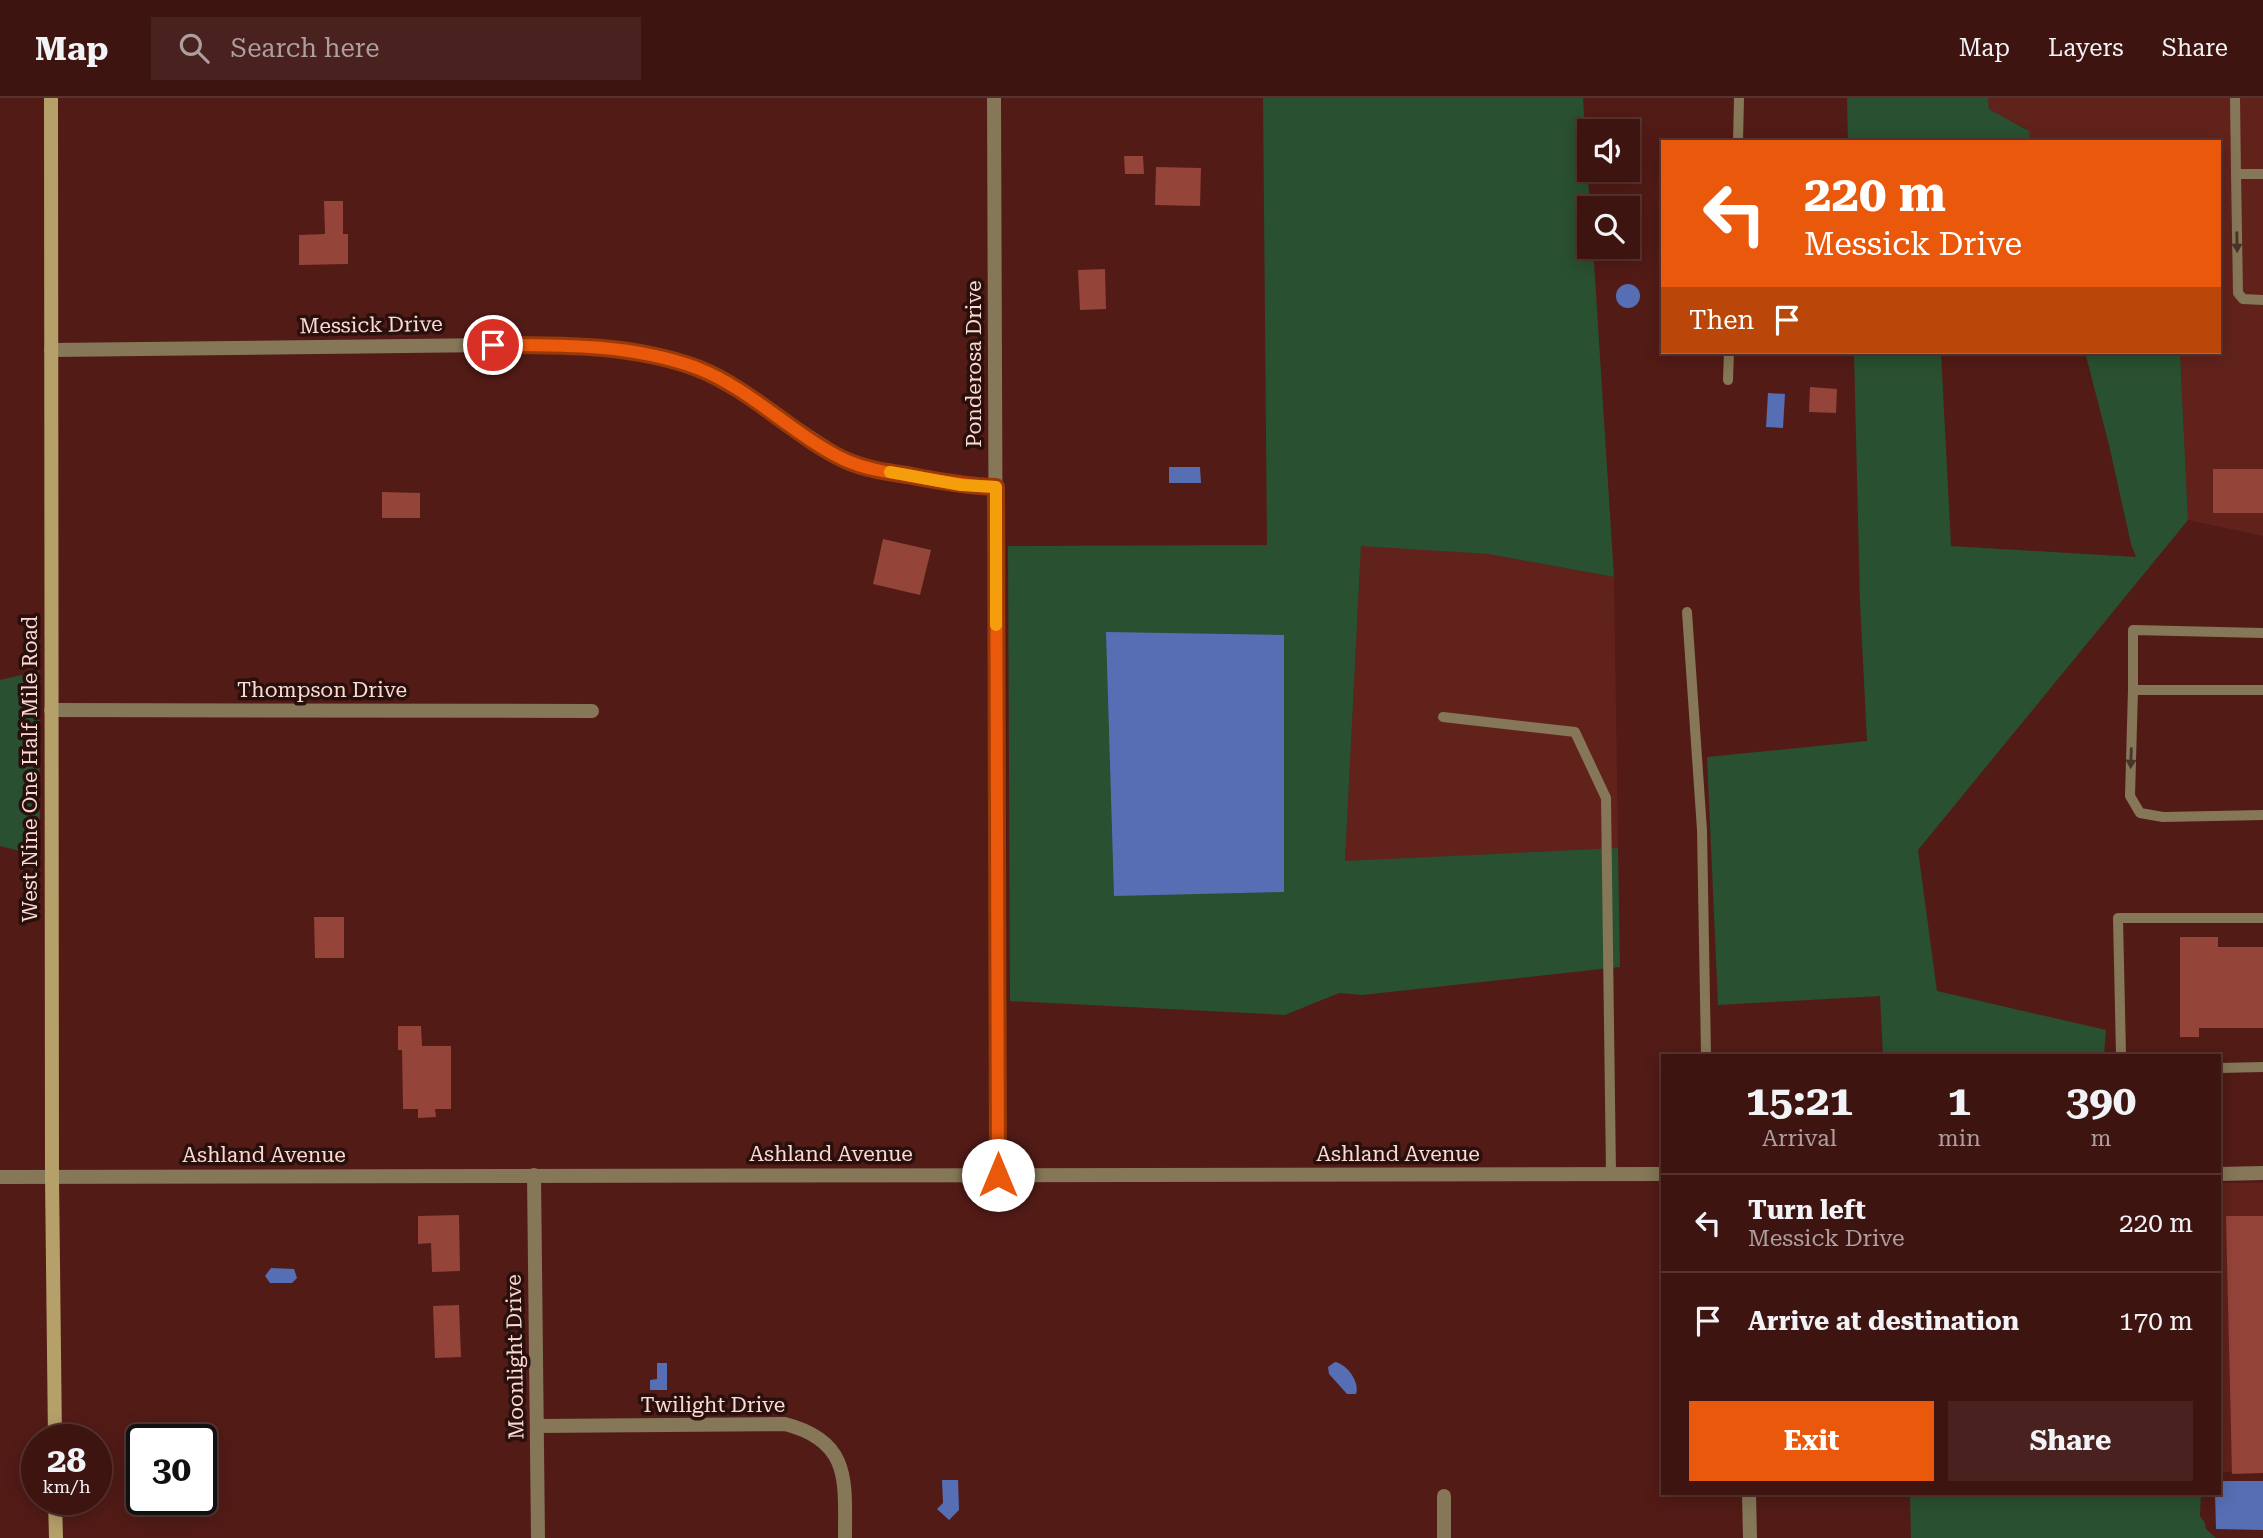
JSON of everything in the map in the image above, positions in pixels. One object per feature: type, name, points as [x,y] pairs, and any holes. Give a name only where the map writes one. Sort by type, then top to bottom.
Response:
[{"type":"street","name":"West Nine One Half Mile Road","points":[[51,98],[52,1177],[55,1424]]},
{"type":"street","name":"Ponderosa Drive","points":[[994,98],[998,1175]]},
{"type":"street","name":"Messick Drive","points":[[51,350],[493,345],[581,346],[642,352],[700,369],[736,389],[834,453],[869,469],[961,485],[996,487]]},
{"type":"street","name":"Thompson Drive","points":[[51,710],[592,711]]},
{"type":"street","points":[[2221,1174],[2263,1173]]},
{"type":"street","name":"Ashland Avenue","points":[[0,1177],[1661,1174]]},
{"type":"street","name":"Moonlight Drive","points":[[534,1175],[538,1538]]},
{"type":"street","name":"Twilight Drive","points":[[537,1426],[785,1424],[804,1429],[821,1439],[835,1454],[842,1471],[845,1486],[845,1538]]},
{"type":"street","points":[[1749,1495],[1750,1538]]},
{"type":"street","points":[[1444,1496],[1444,1538]]},
{"type":"street","points":[[55,1515],[56,1538]]},
{"type":"lane","points":[[1738,140],[1739,98]]},
{"type":"lane","points":[[2235,98],[2238,293],[2243,299],[2263,300]]},
{"type":"lane","points":[[2236,174],[2263,174]]},
{"type":"lane","points":[[1728,380],[1729,354]]},
{"type":"lane","points":[[1687,612],[1702,830],[1706,1054]]},
{"type":"lane","points":[[2263,633],[2133,630],[2130,796],[2140,813],[2163,817],[2263,816]]},
{"type":"lane","points":[[2133,690],[2263,690]]},
{"type":"lane","points":[[1443,717],[1575,732],[1606,798],[1611,1174]]},
{"type":"lane","points":[[2120,1054],[2118,918],[2263,918]]},
{"type":"lane","points":[[2221,1068],[2263,1067]]},
{"type":"shaded area","points":[[1988,98],[2263,98],[2263,536],[2188,520],[2180,354],[2221,354],[2221,140],[2030,140],[2028,130],[1989,109]]},
{"type":"shaded area","points":[[1361,545],[1488,554],[1614,577],[1618,848],[1345,862]]},
{"type":"shaded area","points":[[2221,1183],[2263,1183],[2263,1472],[2221,1472]]},
{"type":"green space","points":[[1263,98],[1583,98],[1584,119],[1577,119],[1577,182],[1588,182],[1589,196],[1577,196],[1577,259],[1594,259],[1614,577],[1488,554],[1361,546],[1345,861],[1618,848],[1620,967],[1362,995],[1339,993],[1285,1015],[1010,1001],[1008,546],[1267,545]]},
{"type":"green space","points":[[1847,98],[1988,98],[1989,109],[2029,131],[2030,140],[1848,140]]},
{"type":"green space","points":[[1854,354],[1941,354],[1951,546],[2136,557],[2086,354],[2180,354],[2188,520],[1918,850],[1937,991],[2106,1030],[2104,1054],[1883,1054],[1880,996],[1718,1005],[1707,757],[1867,741],[1860,603]]},
{"type":"green space","points":[[39,671],[40,856],[0,846],[0,680]]},
{"type":"green space","points":[[1910,1495],[2201,1495],[2200,1516],[2206,1529],[2216,1538],[1911,1538]]},
{"type":"water","points":[[1628,284],[1637,287],[1640,296],[1637,305],[1628,308],[1619,305],[1616,296],[1619,287]]},
{"type":"water","points":[[1768,393],[1785,394],[1783,428],[1766,427]]},
{"type":"water","points":[[1169,467],[1200,467],[1201,483],[1169,483]]},
{"type":"water","points":[[1106,632],[1284,635],[1284,892],[1114,896]]},
{"type":"water","points":[[271,1268],[294,1269],[297,1278],[292,1283],[270,1283],[265,1276]]},
{"type":"water","points":[[1335,1362],[1352,1374],[1356,1394],[1347,1394],[1329,1374],[1328,1367]]},
{"type":"water","points":[[657,1363],[667,1363],[667,1390],[650,1390],[650,1380],[657,1379]]},
{"type":"water","points":[[942,1480],[958,1480],[959,1510],[949,1520],[937,1509],[943,1503]]},
{"type":"water","points":[[2221,1481],[2263,1481],[2263,1530],[2216,1529],[2215,1495],[2221,1495]]},
{"type":"building","points":[[1124,156],[1143,156],[1144,174],[1125,174]]},
{"type":"building","points":[[1156,167],[1201,168],[1200,206],[1155,205]]},
{"type":"building","points":[[324,201],[343,201],[343,234],[348,234],[348,264],[299,265],[299,235],[325,234]]},
{"type":"building","points":[[1105,269],[1106,309],[1080,310],[1078,270]]},
{"type":"building","points":[[1810,387],[1837,389],[1836,413],[1809,412]]},
{"type":"building","points":[[2213,469],[2263,469],[2263,513],[2213,513]]},
{"type":"building","points":[[382,492],[420,493],[420,518],[382,518]]},
{"type":"building","points":[[883,539],[931,550],[920,595],[873,584]]},
{"type":"building","points":[[314,917],[344,917],[344,958],[315,958]]},
{"type":"building","points":[[2180,937],[2218,937],[2218,947],[2263,947],[2263,1028],[2199,1028],[2199,1037],[2180,1037]]},
{"type":"building","points":[[398,1026],[421,1026],[422,1046],[451,1046],[451,1109],[435,1109],[436,1117],[418,1118],[418,1109],[403,1109],[402,1050],[398,1050]]},
{"type":"building","points":[[459,1215],[460,1271],[432,1272],[431,1243],[418,1244],[418,1216]]},
{"type":"building","points":[[2226,1216],[2263,1216],[2263,1473],[2232,1474]]},
{"type":"building","points":[[459,1305],[461,1357],[435,1358],[433,1306]]},
{"type":"slow traffic","points":[[890,472],[961,485],[996,487],[996,625]]},
{"type":"route","points":[[493,345],[581,346],[662,356],[700,369],[736,389],[845,460],[869,469],[961,485],[996,487],[998,1175]]}]
